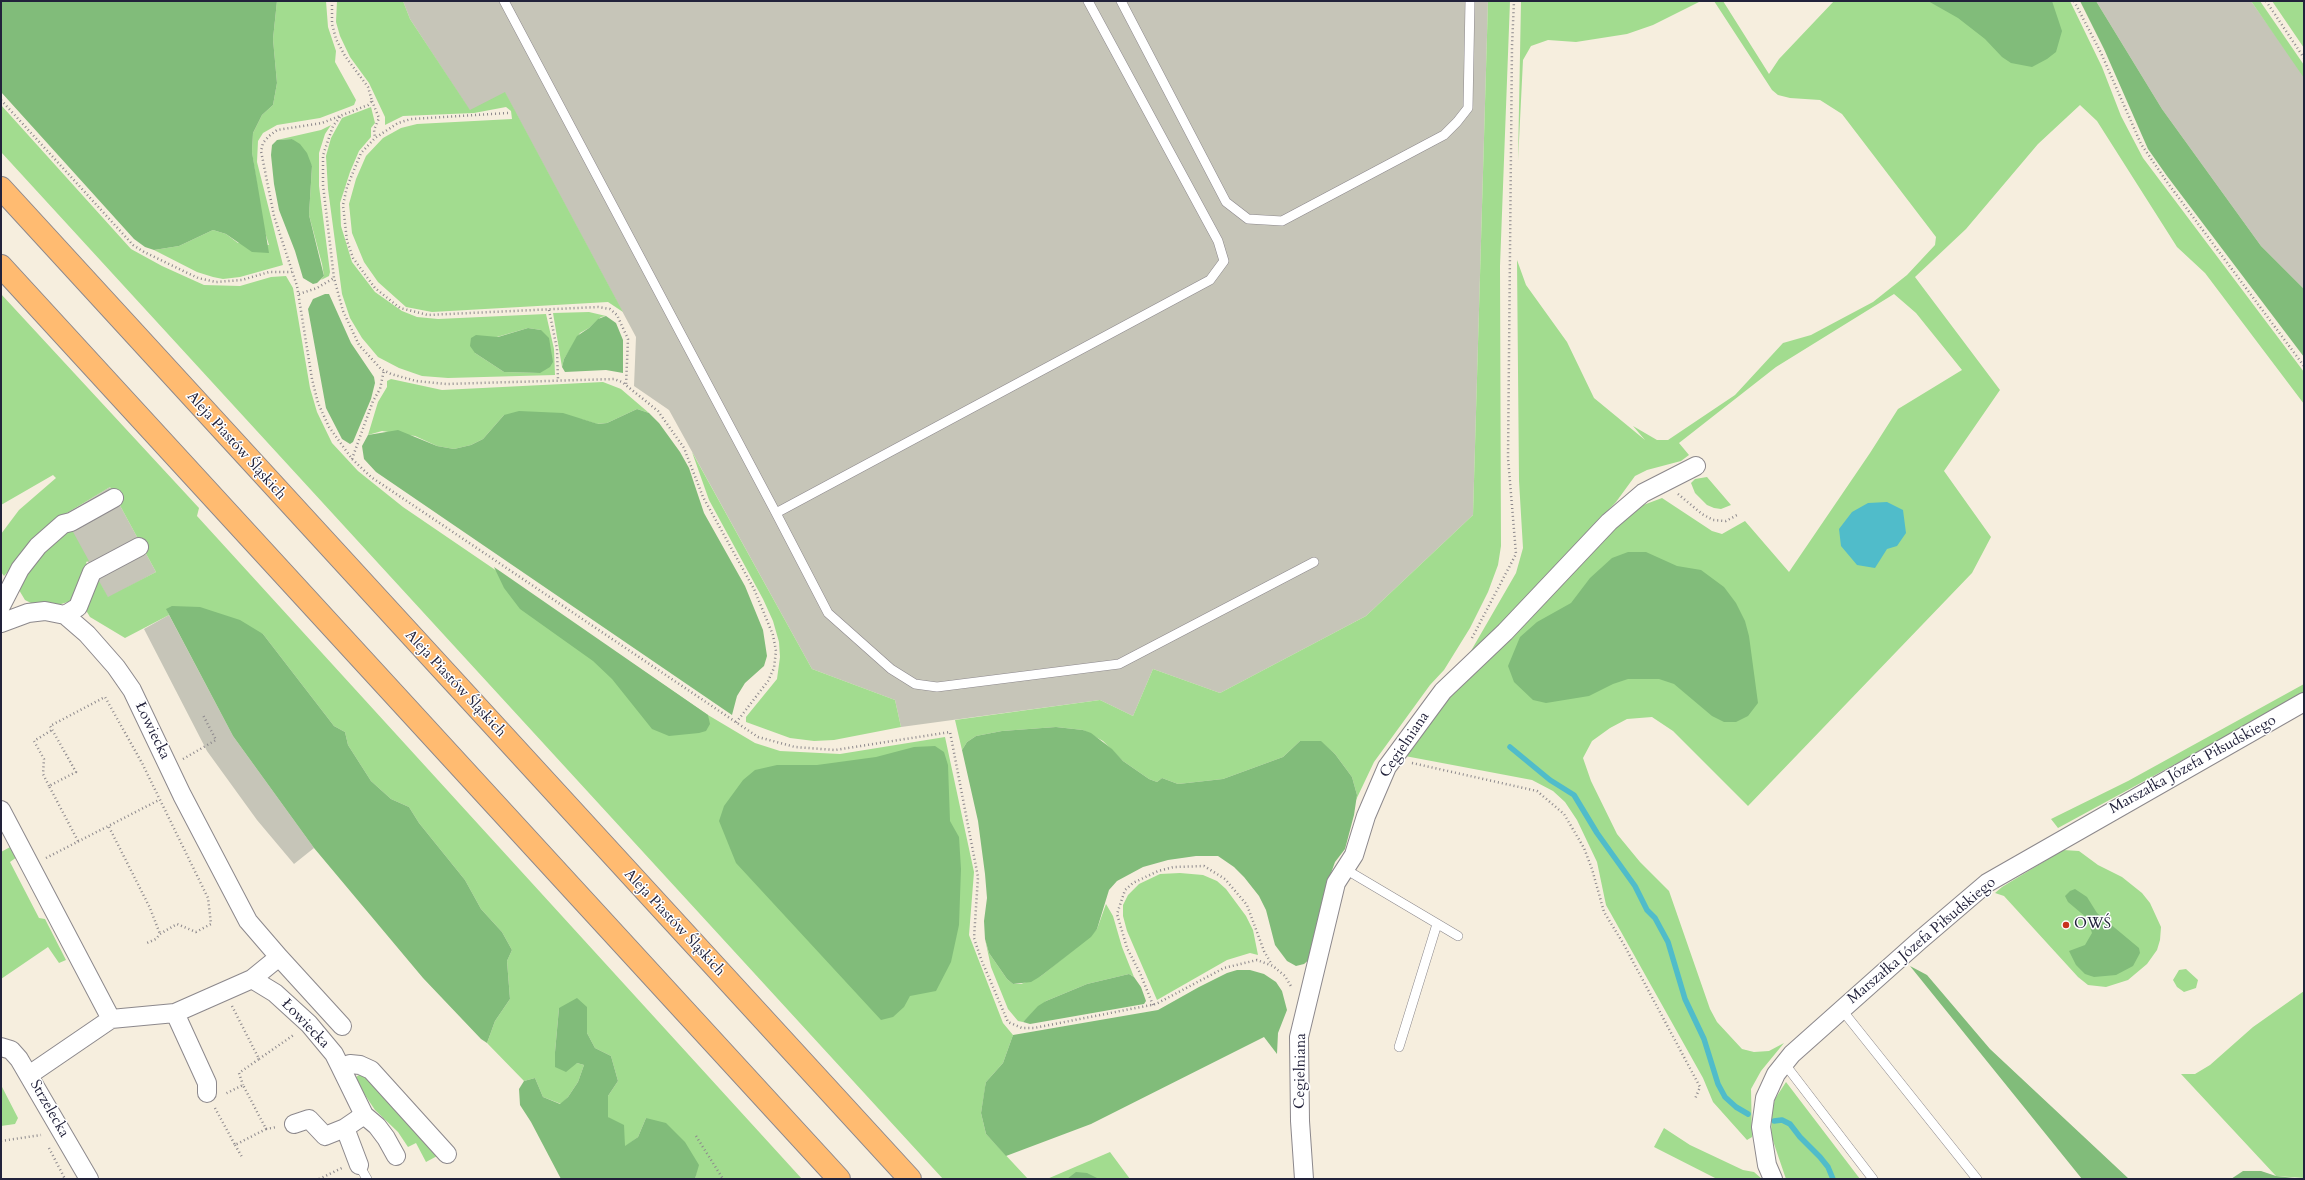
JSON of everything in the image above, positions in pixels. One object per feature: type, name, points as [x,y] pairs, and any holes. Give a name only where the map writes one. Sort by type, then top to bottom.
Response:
[{"type":"highway","name":"Aleja Piastów Śląskich","points":[[1,188],[910,1179]]},
{"type":"highway","points":[[1,266],[838,1179]]},
{"type":"street","name":"Cegielniana","points":[[1304,1179],[1300,1121],[1299,1037],[1336,883],[1354,855],[1366,816],[1393,759],[1443,691],[1505,632],[1608,522],[1643,493],[1696,466]]},
{"type":"street","points":[[1,606],[20,569],[38,546],[63,524],[71,522],[114,498]]},
{"type":"street","points":[[65,615],[78,606],[92,572],[139,547]]},
{"type":"street","name":"Łowiecka","points":[[1,623],[28,614],[45,611],[65,615],[88,634],[132,690],[169,768],[248,921],[342,1026]]},
{"type":"street","name":"Marszałka Józefa Piłsudskiego","points":[[1773,1179],[1767,1165],[1761,1127],[1764,1098],[1776,1074],[1784,1063],[1842,1010],[1987,883],[2304,702]]},
{"type":"street","points":[[1,810],[111,1019]]},
{"type":"street","points":[[29,1075],[111,1019],[175,1013],[252,979],[279,957]]},
{"type":"street","name":"Łowiecka","points":[[252,979],[276,993],[309,1024],[334,1054],[364,1115],[380,1130],[396,1156]]},
{"type":"street","points":[[175,1013],[212,1097]]},
{"type":"street","name":"Strzelecka","points":[[1,1047],[11,1050],[19,1058],[89,1179]]},
{"type":"street","points":[[341,1068],[355,1065],[371,1070],[447,1154]]},
{"type":"street","points":[[294,1124],[309,1119],[325,1136],[346,1128],[364,1115]]},
{"type":"street","points":[[346,1128],[361,1168]]},
{"type":"lane","points":[[504,1],[828,613],[891,669],[915,684],[937,687],[1119,664],[1314,562]]},
{"type":"lane","points":[[776,513],[1210,280],[1224,261],[1218,241],[1088,1]]},
{"type":"lane","points":[[1121,1],[1226,202],[1248,219],[1282,221],[1444,135],[1457,122],[1468,108],[1470,1]]},
{"type":"lane","points":[[1345,869],[1458,936]]},
{"type":"lane","points":[[1399,1047],[1437,924]]},
{"type":"lane","points":[[1842,1010],[1977,1179]]},
{"type":"lane","points":[[1784,1063],[1873,1179]]},
{"type":"path","points":[[332,1],[332,24],[336,39],[345,56],[368,87],[372,101],[380,118],[374,130],[375,138]]},
{"type":"path","points":[[1469,643],[1516,554],[1508,458],[1512,46],[1514,1]]},
{"type":"path","points":[[2074,1],[2101,53],[2141,144],[2167,182],[2304,366]]},
{"type":"path","points":[[2266,1],[2304,58]]},
{"type":"path","points":[[1,100],[138,249],[198,278],[216,282],[242,280],[269,272],[292,272]]},
{"type":"path","points":[[372,101],[368,105],[322,123],[277,130],[268,136],[263,143],[263,166],[274,216],[298,294],[312,379],[318,403],[328,427],[352,459],[371,477],[735,724],[758,737],[795,747],[835,750],[950,732],[977,870],[974,938],[983,966],[1008,1022],[1022,1028],[1034,1028],[1153,1005],[1224,968],[1257,960],[1273,966]]},
{"type":"path","points":[[508,113],[411,119],[398,123],[375,138],[361,153],[346,186],[343,205],[347,240],[353,258],[375,288],[400,308],[428,315],[598,307],[610,309],[617,315],[628,340],[626,386]]},
{"type":"path","points":[[340,116],[327,140],[322,162],[323,185],[334,278],[350,330],[369,358],[384,370],[392,374],[431,384],[605,378],[614,379],[626,386],[658,411],[684,448],[709,509],[754,590],[768,619],[776,651],[774,668],[768,681],[735,724]]},
{"type":"path","points":[[298,294],[317,288],[334,278]]},
{"type":"path","points":[[549,310],[557,349],[558,380]]},
{"type":"path","points":[[352,459],[373,401],[380,388],[384,370]]},
{"type":"path","points":[[1660,484],[1676,492],[1702,514],[1713,520],[1726,521],[1739,514]]},
{"type":"path","points":[[49,786],[76,772],[50,726],[105,697],[142,763],[158,800],[208,898],[210,924],[196,932],[177,924],[160,934],[156,939],[147,943]]},
{"type":"path","points":[[149,781],[216,740],[203,715]]},
{"type":"path","points":[[52,730],[34,741],[44,759],[43,774],[78,841]]},
{"type":"path","points":[[1393,759],[1537,791],[1564,814],[1584,848],[1604,912],[1623,943],[1700,1087],[1695,1099]]},
{"type":"path","points":[[40,861],[104,827],[109,827],[158,800]]},
{"type":"path","points":[[109,827],[150,908],[160,934]]},
{"type":"path","points":[[1153,1005],[1140,973],[1127,948],[1117,914],[1125,890],[1132,883],[1158,871],[1174,867],[1204,866],[1224,879],[1247,905],[1264,951],[1273,966],[1285,976],[1307,1007]]},
{"type":"path","points":[[224,992],[259,1059]]},
{"type":"path","points":[[235,1145],[266,1129],[243,1085],[239,1073],[309,1024]]},
{"type":"path","points":[[242,1157],[212,1097],[243,1085]]},
{"type":"path","points":[[1,1141],[42,1135],[65,1179]]},
{"type":"path","points":[[696,1136],[723,1179]]},
{"type":"path","points":[[319,1179],[361,1168]]},
{"type":"shaded area","points":[[403,1],[1488,1],[1473,515],[1366,616],[1220,693],[1153,669],[1133,716],[1100,700],[901,727],[895,700],[812,669],[669,410],[634,386],[636,337],[505,93],[470,111],[410,19]]},
{"type":"shaded area","points":[[2096,1],[2251,1],[2304,76],[2304,289],[2261,246],[2162,109]]},
{"type":"shaded area","points":[[110,487],[156,572],[108,598],[62,516]]},
{"type":"shaded area","points":[[169,615],[233,736],[314,848],[294,864],[257,820],[207,751],[144,629]]},
{"type":"green space","points":[[1,1],[277,1],[273,39],[277,83],[273,105],[262,115],[253,133],[252,152],[269,253],[252,252],[226,234],[213,230],[179,246],[154,250],[145,247],[134,239],[1,92]]},
{"type":"green space","points":[[277,1],[326,1],[328,27],[336,51],[335,62],[356,100],[354,105],[320,118],[277,125],[263,133],[258,141],[257,162],[283,265],[240,277],[223,279],[213,277],[197,272],[154,250],[179,246],[213,230],[226,234],[238,243],[269,245],[263,226],[252,152],[253,133],[262,115],[273,105],[277,83],[273,39]]},
{"type":"green space","points":[[337,1],[403,1],[410,19],[470,110],[505,92],[623,312],[608,302],[432,312],[406,307],[378,282],[364,262],[352,233],[349,204],[356,179],[366,156],[383,138],[401,128],[417,124],[512,119],[511,111],[506,107],[474,113],[403,116],[385,125],[385,117],[369,83],[350,57],[340,36],[336,22]]},
{"type":"green space","points":[[1488,1],[1510,1],[1500,266],[1501,546],[1498,565],[1488,592],[1470,628],[1444,670],[1430,685],[1374,762],[1355,802],[1357,795],[1352,777],[1335,754],[1320,741],[1300,741],[1283,757],[1223,779],[1178,784],[1162,778],[1157,782],[1149,779],[1123,761],[1103,741],[1083,730],[1056,727],[1002,731],[976,736],[967,742],[962,750],[955,720],[1100,700],[1133,716],[1153,669],[1220,693],[1366,616],[1473,515]]},
{"type":"green space","points":[[1521,1],[1701,1],[1653,25],[1627,34],[1576,42],[1548,40],[1531,46],[1523,60],[1518,161]]},
{"type":"green space","points":[[1714,1],[1723,1],[1769,74],[1779,59],[1834,1],[2070,1],[2102,67],[2121,116],[2143,158],[2304,372],[2304,404],[2205,273],[2177,247],[2097,121],[2080,105],[2038,144],[1966,229],[1915,277],[2000,390],[1944,471],[1991,537],[1972,573],[1748,806],[1673,731],[1652,717],[1627,719],[1610,728],[1592,741],[1583,758],[1591,781],[1617,834],[1640,862],[1669,891],[1710,1009],[1717,1022],[1742,1049],[1754,1052],[1769,1051],[1784,1043],[1761,1071],[1751,1089],[1752,1137],[1747,1140],[1713,1102],[1703,1078],[1606,905],[1597,862],[1577,820],[1565,802],[1553,791],[1532,780],[1405,756],[1454,691],[1630,510],[1662,498],[1712,531],[1722,534],[1745,521],[1789,572],[1898,409],[1962,370],[1916,313],[1894,294],[1776,367],[1679,443],[1689,455],[1681,461],[1647,470],[1635,476],[1616,502],[1464,663],[1516,573],[1523,548],[1519,481],[1517,260],[1526,285],[1567,342],[1594,398],[1645,440],[1633,426],[1657,440],[1668,440],[1735,395],[1783,343],[1811,335],[1873,302],[1907,275],[1935,245],[1936,237],[1842,114],[1820,100],[1790,98],[1778,95],[1772,90]]},
{"type":"green space","points":[[1928,1],[2052,1],[2062,31],[2056,52],[2032,67],[2011,63],[2002,57],[1985,39],[1958,18]]},
{"type":"green space","points":[[2080,1],[2096,1],[2162,109],[2261,246],[2304,289],[2304,357],[2148,149],[2104,49]]},
{"type":"green space","points":[[2251,1],[2260,1],[2304,65],[2304,78]]},
{"type":"green space","points":[[2272,1],[2304,1],[2304,48]]},
{"type":"green space","points":[[1,105],[131,249],[162,266],[204,285],[240,286],[271,277],[286,276],[293,288],[310,388],[317,412],[332,443],[358,471],[403,507],[708,715],[755,743],[780,751],[840,754],[945,737],[974,872],[969,935],[1003,1023],[1013,1035],[1003,1063],[986,1082],[981,1113],[986,1134],[1028,1179],[943,1179],[1,152]]},
{"type":"green space","points":[[371,107],[375,123],[371,128],[371,137],[359,151],[350,172],[340,203],[341,226],[352,262],[375,292],[402,311],[417,317],[438,319],[546,314],[554,349],[555,375],[448,378],[422,376],[399,368],[378,357],[362,338],[350,318],[342,294],[328,189],[326,156],[331,138],[342,118]],"holes":[[[528,328],[541,330],[540,373],[504,372],[475,353],[497,337]]]},
{"type":"green space","points":[[331,125],[325,134],[319,153],[319,186],[330,272],[329,276],[321,280],[324,276],[322,264],[309,215],[312,166],[292,139],[277,140],[321,130]]},
{"type":"green space","points":[[292,139],[300,144],[307,153],[312,166],[309,215],[324,276],[317,283],[313,284],[303,278],[295,251],[279,210],[274,184],[271,155],[272,145],[277,140]]},
{"type":"green space","points":[[1,294],[199,508],[197,516],[802,1179],[695,1179],[698,1165],[646,1118],[638,1137],[625,1147],[608,1117],[608,1096],[618,1081],[611,1056],[595,1048],[587,1033],[587,1007],[559,1008],[555,1067],[577,1063],[584,1065],[578,1082],[568,1097],[561,1104],[543,1097],[535,1078],[524,1081],[487,1043],[495,1021],[510,999],[507,961],[512,950],[502,932],[481,909],[465,880],[419,823],[409,807],[391,799],[371,781],[348,745],[345,732],[334,726],[263,634],[167,609],[169,615],[125,638],[90,617],[84,607],[94,584],[99,581],[108,597],[156,572],[110,487],[62,516],[31,546],[4,576],[1,572],[1,534],[19,510],[56,478],[53,475],[1,505]]},
{"type":"green space","points":[[329,294],[351,343],[374,377],[375,383],[371,399],[353,442],[350,444],[342,439],[326,408],[308,309],[313,299]]},
{"type":"green space","points":[[589,312],[606,316],[601,317],[589,328],[580,333],[564,359],[562,367],[553,313]]},
{"type":"green space","points":[[606,316],[616,323],[623,340],[623,373],[606,370],[565,372],[562,367],[564,359],[577,336],[589,328],[598,319]]},
{"type":"green space","points":[[528,328],[541,330],[549,338],[553,362],[550,367],[540,373],[504,372],[475,353],[470,346],[471,338],[476,335],[498,337]]},
{"type":"green space","points":[[391,379],[442,390],[603,382],[621,389],[649,413],[637,409],[607,423],[597,424],[581,419],[504,415],[483,439],[471,445],[454,449],[437,446],[415,436],[382,431],[368,435],[378,402],[387,387],[387,381]]},
{"type":"green space","points":[[637,409],[649,413],[659,423],[680,452],[689,468],[704,513],[745,586],[763,630],[767,656],[764,666],[745,683],[737,696],[732,715],[376,472],[364,459],[362,446],[368,435],[398,430],[437,446],[454,449],[471,445],[483,439],[504,415],[519,411],[563,413],[598,424],[607,423]]},
{"type":"green space","points":[[692,452],[812,669],[895,700],[901,727],[834,740],[814,741],[790,738],[746,722],[746,717],[777,679],[780,657],[779,642],[773,621],[763,599],[709,500]]},
{"type":"green space","points":[[1707,477],[1731,505],[1721,509],[1714,508],[1707,505],[1695,493],[1691,483],[1695,479]]},
{"type":"green space","points":[[72,530],[89,561],[86,562],[88,567],[71,601],[58,605],[31,603],[25,600],[19,590],[20,581],[58,535]]},
{"type":"green space","points":[[1628,552],[1646,552],[1677,566],[1701,570],[1724,587],[1736,603],[1745,621],[1749,636],[1758,703],[1748,716],[1736,722],[1724,722],[1712,716],[1674,684],[1659,679],[1628,679],[1613,684],[1589,696],[1546,703],[1533,700],[1514,682],[1508,666],[1520,637],[1537,622],[1571,603],[1590,578],[1612,558]]},
{"type":"green space","points":[[494,567],[708,715],[710,724],[706,731],[669,736],[652,729],[612,679],[593,661],[520,609],[504,588]]},
{"type":"green space","points":[[172,606],[200,607],[240,620],[263,634],[334,726],[345,732],[348,745],[371,781],[391,799],[409,807],[419,823],[465,880],[481,909],[502,932],[512,950],[507,961],[510,999],[495,1021],[487,1043],[481,1039],[423,978],[314,848],[233,736],[166,609]]},
{"type":"green space","points":[[2304,684],[2304,694],[2058,828],[2051,819],[2128,781]]},
{"type":"green space","points":[[1056,727],[1083,730],[1091,733],[1112,749],[1123,761],[1149,779],[1157,782],[1162,778],[1178,784],[1223,779],[1283,757],[1300,741],[1321,741],[1335,754],[1352,777],[1357,795],[1354,815],[1345,849],[1335,862],[1330,876],[1319,915],[1311,958],[1304,964],[1296,966],[1287,961],[1275,945],[1266,910],[1259,896],[1244,877],[1234,867],[1218,856],[1196,856],[1168,860],[1143,867],[1117,881],[1109,890],[1097,929],[1091,937],[1031,982],[1013,984],[1007,979],[989,953],[985,939],[984,921],[987,898],[985,874],[978,821],[962,750],[967,742],[976,736],[1002,731]]},
{"type":"green space","points":[[935,746],[944,752],[948,765],[950,821],[959,837],[961,869],[959,925],[951,962],[936,991],[910,996],[904,1007],[893,1017],[881,1020],[736,863],[719,821],[724,806],[743,780],[755,770],[777,765],[817,765],[876,757],[914,747]]},
{"type":"green space","points":[[12,846],[17,857],[10,862],[39,918],[45,919],[66,960],[59,963],[48,947],[1,979],[1,852]]},
{"type":"green space","points":[[2063,850],[2079,851],[2098,865],[2122,877],[2142,893],[2150,903],[2161,927],[2160,940],[2157,950],[2147,964],[2128,980],[2106,987],[2088,985],[2078,977],[2004,896],[1995,893],[2002,887]]},
{"type":"green space","points":[[1180,873],[1203,875],[1217,881],[1226,889],[1246,916],[1253,930],[1258,955],[1250,953],[1227,960],[1157,1000],[1127,931],[1123,916],[1123,905],[1128,895],[1139,884],[1160,874]]},
{"type":"green space","points":[[2075,889],[2087,897],[2097,913],[2139,948],[2140,953],[2133,966],[2116,975],[2094,977],[2085,974],[2076,965],[2069,951],[2085,945],[2092,933],[2087,918],[2068,902],[2065,896],[2070,891]]},
{"type":"green space","points":[[1106,904],[1113,916],[1122,947],[1134,977],[1129,974],[1087,984],[1046,1001],[1023,1022],[1018,1021],[1008,1009],[991,967],[985,939],[989,953],[1007,979],[1013,984],[1021,984],[1041,976],[1097,929]]},
{"type":"green space","points":[[1910,966],[1927,975],[1990,1049],[2129,1179],[2082,1179]]},
{"type":"green space","points":[[2186,969],[2198,980],[2196,988],[2184,992],[2177,987],[2173,980],[2179,970]]},
{"type":"green space","points":[[1237,970],[1250,970],[1264,974],[1276,982],[1282,991],[1287,1010],[1278,1033],[1277,1054],[1264,1037],[1091,1124],[1006,1156],[986,1134],[981,1113],[986,1082],[1003,1063],[1013,1035],[1158,1010],[1199,987],[1227,973]]},
{"type":"green space","points":[[1129,974],[1134,977],[1141,987],[1146,1001],[1144,1004],[1030,1024],[1023,1022],[1038,1006],[1046,1001],[1087,984]]},
{"type":"green space","points":[[2304,991],[2304,1178],[2276,1176],[2181,1074],[2195,1074],[2210,1065],[2253,1027]]},
{"type":"green space","points":[[577,998],[587,1007],[587,1033],[595,1048],[611,1056],[618,1081],[608,1096],[608,1117],[624,1125],[625,1146],[638,1137],[646,1118],[666,1123],[685,1142],[699,1165],[695,1179],[561,1179],[531,1122],[520,1105],[519,1089],[524,1081],[535,1078],[543,1097],[560,1104],[568,1097],[578,1082],[584,1065],[577,1063],[566,1072],[555,1067],[559,1008]]},
{"type":"green space","points":[[359,1075],[365,1075],[439,1155],[426,1162],[416,1143],[408,1147],[398,1132],[375,1110],[357,1083],[356,1077]]},
{"type":"green space","points":[[1786,1082],[1860,1179],[1786,1179],[1771,1135],[1772,1111],[1775,1099]]},
{"type":"green space","points":[[1,1085],[18,1118],[15,1124],[1,1126]]},
{"type":"green space","points":[[1664,1128],[1690,1145],[1743,1170],[1754,1172],[1762,1179],[1717,1179],[1654,1147]]},
{"type":"green space","points":[[1110,1152],[1130,1179],[1047,1179]]},
{"type":"green space","points":[[2243,1171],[2261,1171],[2276,1176],[2304,1179],[2231,1179]]},
{"type":"green space","points":[[1076,1172],[1087,1173],[1099,1179],[1067,1179]]},
{"type":"water","points":[[1887,502],[1903,510],[1906,533],[1897,546],[1887,549],[1875,568],[1857,565],[1841,546],[1839,529],[1852,512],[1868,503]]},
{"type":"waterway","points":[[1510,747],[1550,780],[1574,795],[1597,833],[1635,886],[1647,910],[1655,918],[1668,942],[1685,999],[1704,1039],[1718,1084],[1725,1097],[1736,1107],[1748,1114]]},
{"type":"waterway","points":[[1774,1121],[1782,1120],[1790,1124],[1828,1167],[1833,1179]]},
{"type":"place","name":"OWŚ","points":[[2066,925]]}]
